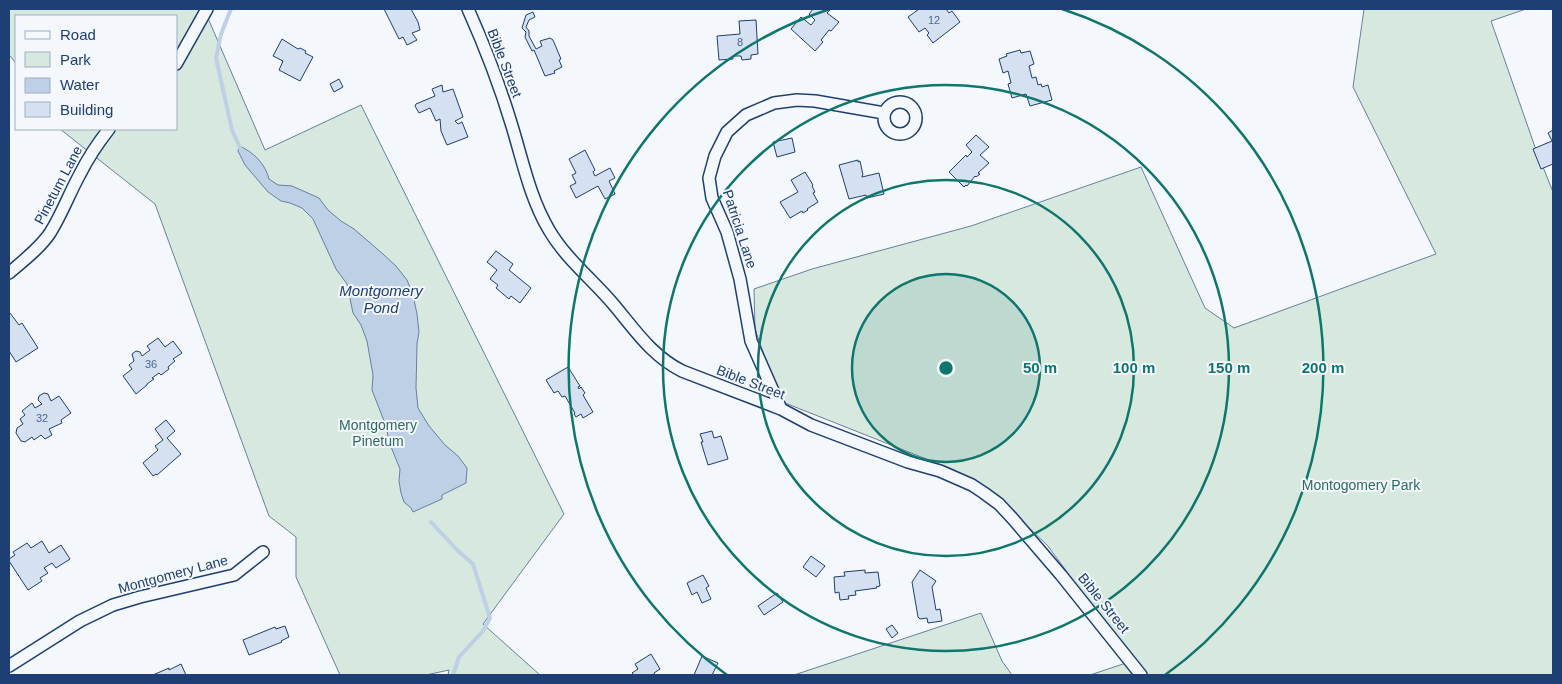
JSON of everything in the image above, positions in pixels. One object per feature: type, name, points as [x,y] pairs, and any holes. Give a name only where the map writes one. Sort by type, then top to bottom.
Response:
[{"type":"street","points":[[178,60],[207,9]]},
{"type":"street","name":"Bible Street","points":[[468,9],[501,91],[535,202],[549,230],[562,248],[610,300],[646,344],[663,359],[682,371],[781,410],[811,425],[908,462],[940,471],[972,485],[984,493],[998,504],[1061,575],[1141,675]]},
{"type":"street","name":"Patricia Lane","points":[[781,410],[751,341],[740,279],[727,232],[712,198],[708,178],[715,156],[727,132],[746,116],[774,103],[797,100],[815,101],[884,113]]},
{"type":"street","name":"Pinetum Lane","points":[[9,273],[49,235],[80,174],[108,130]]},
{"type":"street","name":"Montgomery Lane","points":[[9,666],[80,621],[114,605],[234,575],[263,552]]},
{"type":"green space","name":"Montgomery Pinetum","points":[[9,9],[204,9],[265,150],[361,105],[564,514],[483,624],[540,675],[448,675],[449,670],[426,675],[340,675],[296,577],[296,537],[269,516],[155,204],[61,130],[178,130],[178,15],[15,15],[15,62],[9,55]]},
{"type":"green space","name":"Montogomery Park","points":[[1364,9],[1526,9],[1491,21],[1535,147],[1553,192],[1553,675],[1090,675],[1132,661],[1048,546],[1000,500],[954,470],[775,399],[767,364],[755,329],[754,289],[812,269],[971,226],[1141,167],[1205,308],[1234,328],[1436,254],[1353,87]]},
{"type":"green space","points":[[981,613],[1002,661],[1012,675],[794,675]]},
{"type":"water","name":"Montgomery Pond","points":[[239,146],[249,151],[258,159],[269,179],[278,185],[292,186],[319,198],[328,210],[354,229],[396,266],[407,280],[413,295],[419,332],[416,388],[418,408],[429,426],[467,468],[466,483],[442,495],[442,499],[413,512],[404,502],[399,481],[400,469],[372,390],[373,375],[367,341],[361,325],[353,313],[347,284],[336,269],[313,219],[302,208],[281,201],[268,192],[245,165],[238,151]]},
{"type":"building","points":[[384,9],[411,9],[420,30],[412,33],[417,40],[407,45],[403,37],[399,39]]},
{"type":"building","points":[[813,9],[830,10],[827,13],[839,22],[831,31],[829,30],[821,40],[823,42],[815,51],[791,29],[801,17],[811,25],[815,20],[809,14]]},
{"type":"building","points":[[919,9],[946,9],[949,13],[952,11],[960,22],[933,43],[927,35],[929,33],[925,28],[919,32],[908,17]]},
{"type":"building","points":[[533,12],[535,17],[529,20],[526,27],[536,49],[542,46],[540,41],[550,38],[553,40],[561,59],[559,60],[562,67],[554,71],[555,73],[545,76],[534,50],[532,51],[525,37],[526,32],[522,28],[526,15]]},
{"type":"building","points":[[756,20],[758,54],[751,55],[751,59],[742,60],[741,56],[733,56],[733,59],[719,60],[717,36],[740,34],[739,21]]},
{"type":"building","points":[[282,39],[298,49],[306,51],[305,53],[313,57],[300,81],[279,70],[283,61],[273,56]]},
{"type":"building","points":[[1020,50],[1021,53],[1030,51],[1034,64],[1029,66],[1032,78],[1036,77],[1038,85],[1041,84],[1042,87],[1048,85],[1052,100],[1030,106],[1026,94],[1012,98],[1008,84],[1011,83],[1008,71],[1003,73],[999,59],[1007,56],[1006,54]]},
{"type":"building","points":[[339,79],[343,87],[334,92],[330,84]]},
{"type":"building","points":[[442,85],[443,92],[453,89],[463,117],[455,121],[458,124],[462,122],[468,137],[447,145],[441,131],[440,119],[436,121],[430,108],[419,113],[415,106],[435,96],[432,89]]},
{"type":"building","points":[[1553,130],[1553,164],[1541,169],[1533,149],[1552,141],[1548,133]]},
{"type":"building","points":[[976,135],[989,147],[980,155],[989,163],[978,173],[980,174],[975,176],[964,187],[949,172],[966,155],[967,157],[972,152],[966,145]]},
{"type":"building","points":[[792,138],[795,152],[777,157],[773,142]]},
{"type":"building","points":[[585,150],[595,170],[593,172],[595,176],[610,168],[615,178],[609,181],[615,194],[605,199],[598,186],[576,198],[570,186],[576,183],[572,175],[576,173],[569,159]]},
{"type":"building","points":[[858,160],[858,162],[860,161],[862,177],[879,173],[884,194],[867,198],[866,195],[849,199],[839,165]]},
{"type":"building","points":[[805,172],[813,185],[815,192],[813,193],[818,202],[803,213],[802,211],[790,218],[780,202],[798,192],[791,180]]},
{"type":"building","points":[[496,251],[513,264],[509,270],[531,288],[520,303],[511,296],[509,299],[496,288],[498,285],[490,279],[497,270],[487,262]]},
{"type":"building","points":[[10,313],[19,325],[22,323],[38,348],[16,362],[9,351]]},
{"type":"building","points":[[158,338],[165,347],[173,341],[182,353],[173,359],[175,361],[168,367],[169,369],[161,375],[159,373],[152,378],[154,379],[136,394],[123,376],[132,369],[129,365],[134,361],[132,354],[136,351],[140,352],[142,356],[150,350],[147,346]]},
{"type":"building","points":[[568,367],[580,386],[578,387],[579,389],[581,387],[585,393],[583,395],[593,412],[583,418],[581,414],[576,417],[565,396],[562,397],[558,391],[554,393],[546,380]]},
{"type":"building","points":[[44,393],[48,394],[51,401],[59,396],[71,413],[61,420],[62,423],[49,429],[52,435],[45,439],[41,435],[34,440],[32,437],[25,442],[21,441],[16,433],[17,428],[23,424],[20,419],[25,415],[22,411],[32,403],[35,408],[42,404],[38,400],[39,396]]},
{"type":"building","points":[[166,420],[175,431],[167,438],[181,454],[157,475],[153,476],[143,463],[158,450],[155,446],[163,440],[155,429]]},
{"type":"building","points":[[712,431],[714,438],[721,436],[728,459],[708,465],[700,434]]},
{"type":"building","points":[[42,541],[49,553],[61,545],[70,559],[56,568],[52,563],[44,568],[48,573],[40,578],[42,581],[28,590],[9,559],[15,555],[13,552],[27,543],[31,548]]},
{"type":"building","points":[[811,556],[825,566],[816,577],[803,567]]},
{"type":"building","points":[[865,570],[865,573],[878,572],[880,586],[855,591],[856,595],[848,596],[849,599],[840,600],[839,592],[835,593],[834,577],[845,576],[844,572]]},
{"type":"building","points":[[920,570],[936,581],[932,587],[936,610],[940,609],[942,621],[928,623],[927,618],[920,619],[918,617],[912,582]]},
{"type":"building","points":[[703,575],[709,586],[706,588],[711,599],[702,603],[697,592],[692,595],[687,583]]},
{"type":"building","points":[[777,593],[783,602],[764,615],[758,606]]},
{"type":"building","points":[[892,625],[898,633],[892,638],[886,629]]},
{"type":"building","points":[[285,626],[289,637],[282,642],[249,655],[243,640],[275,627],[276,629]]},
{"type":"building","points":[[651,654],[660,669],[654,673],[655,675],[634,675],[632,673],[638,669],[635,664]]},
{"type":"building","points":[[702,656],[718,663],[712,675],[694,675]]},
{"type":"building","points":[[181,664],[186,675],[153,675],[169,668],[169,670]]},
{"type":"waterway","points":[[231,9],[221,34],[216,58],[232,130],[241,150]]},
{"type":"waterway","points":[[431,522],[473,564],[490,618],[483,631],[459,657],[453,675]]}]
